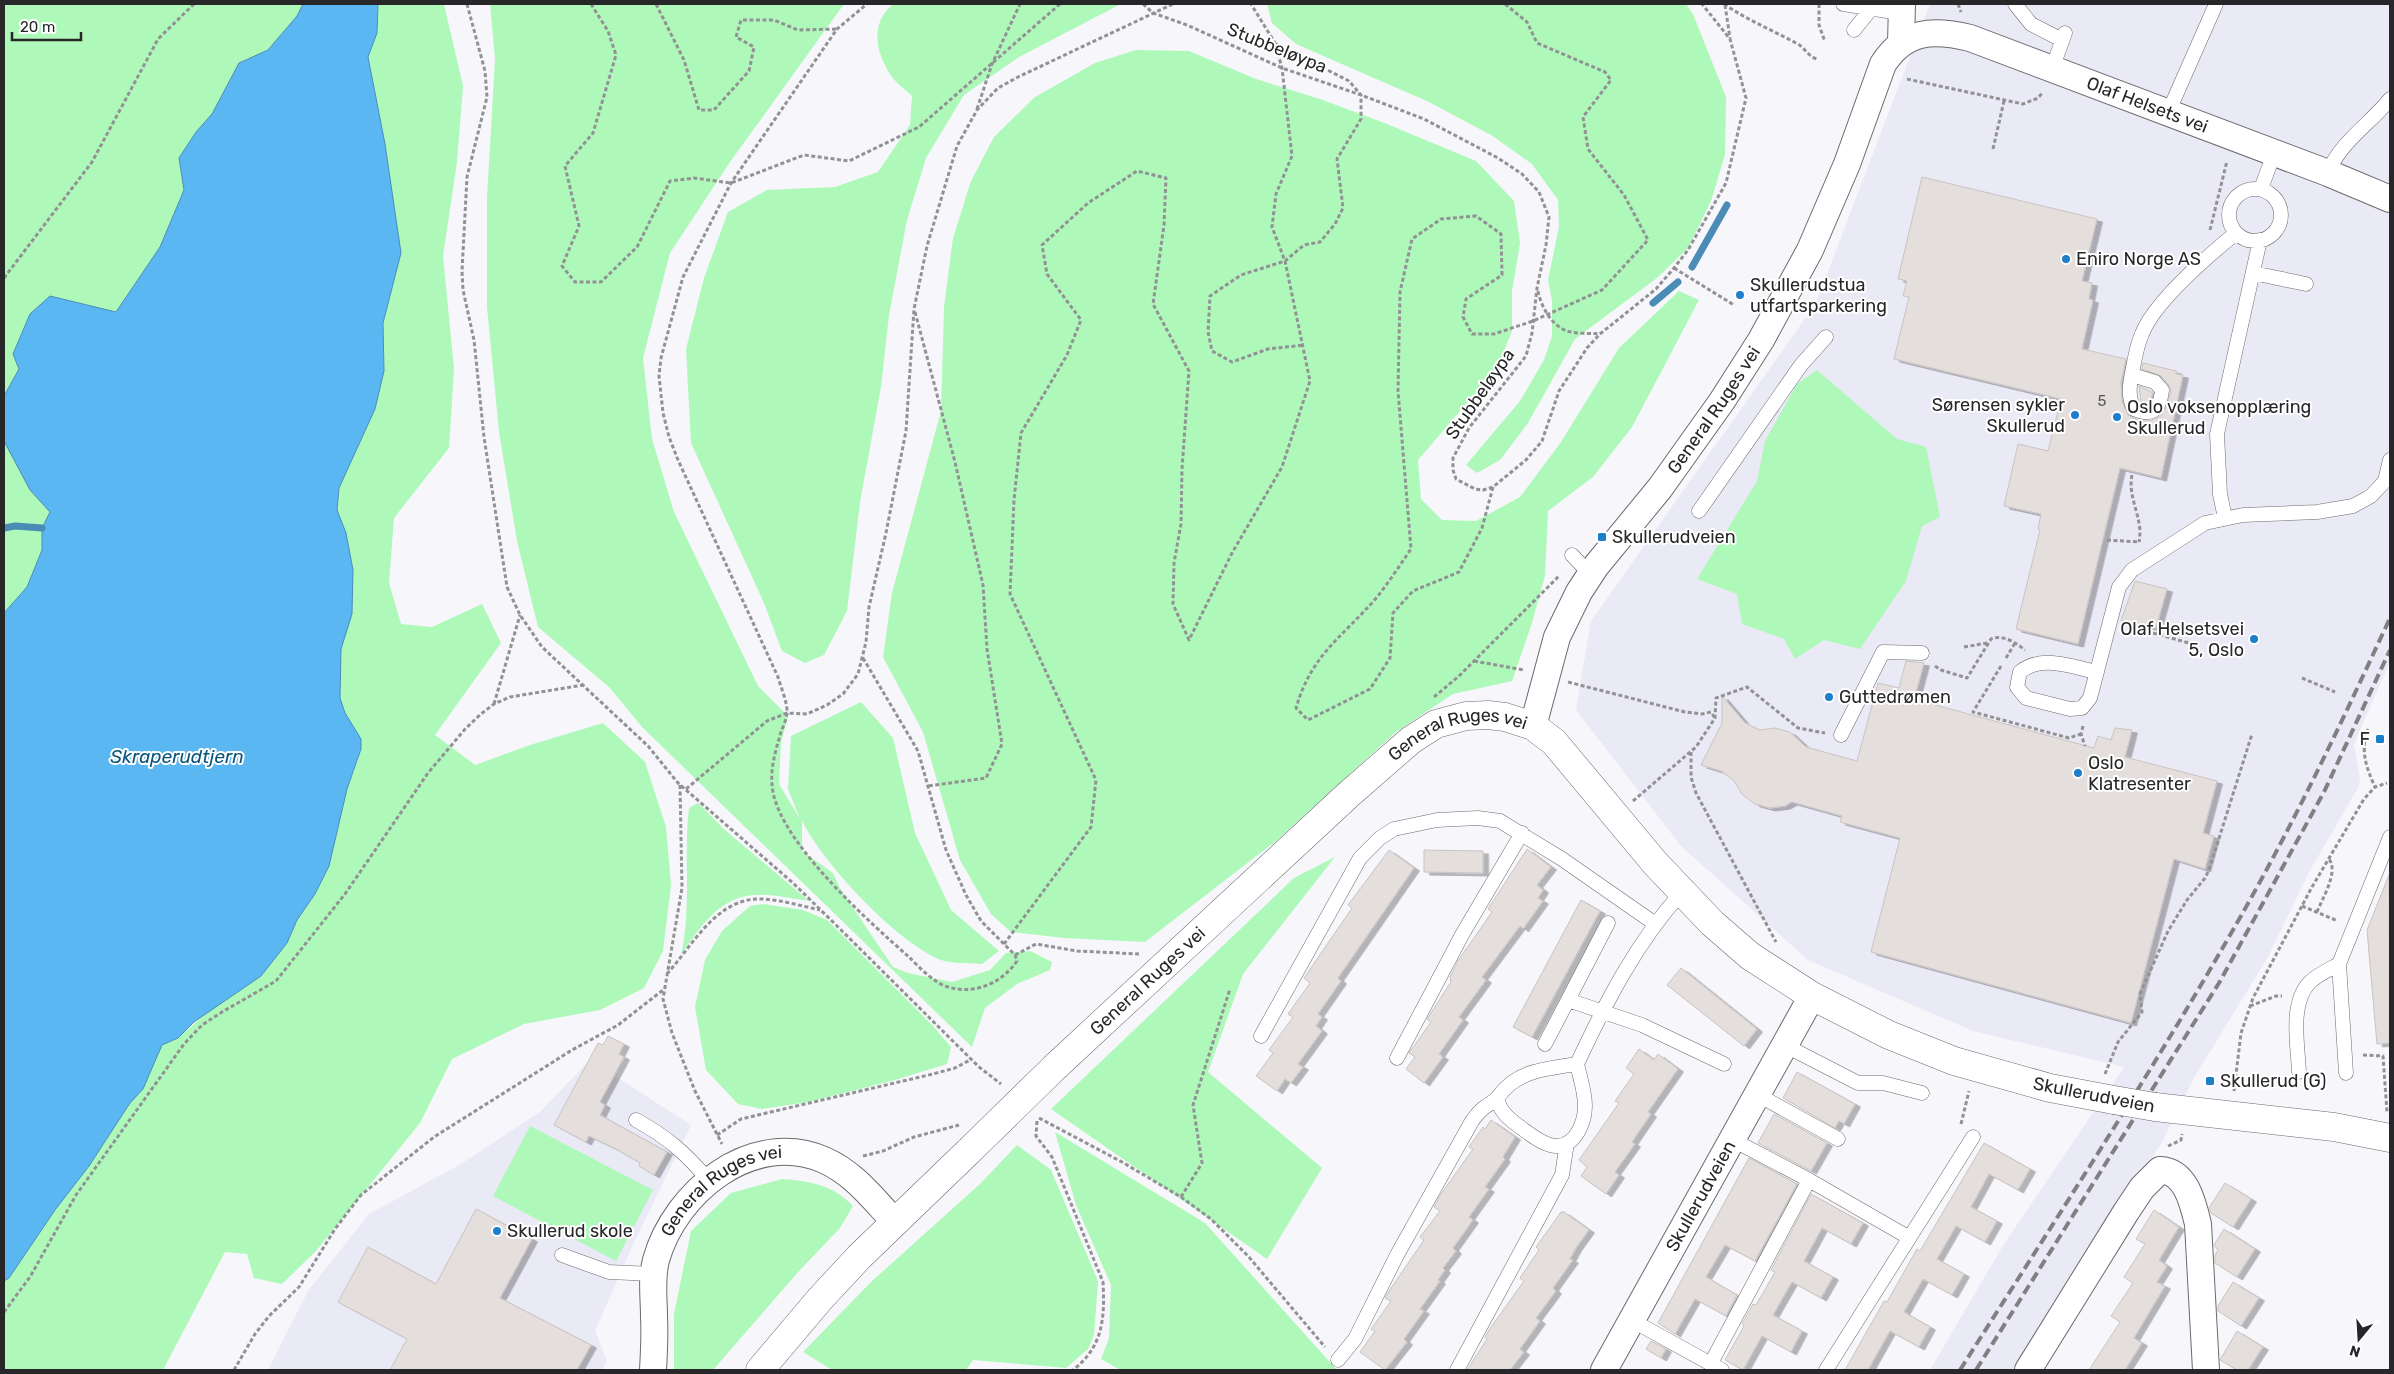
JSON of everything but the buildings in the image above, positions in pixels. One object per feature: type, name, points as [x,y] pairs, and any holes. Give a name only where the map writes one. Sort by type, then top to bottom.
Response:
[{"type":"main road","name":"General Ruges vei","points":[[760,1370],[820,1299],[895,1222],[969,1137],[1056,1066],[1348,795],[1422,732],[1451,719],[1488,715],[1505,717],[1533,726]]},
{"type":"main road","name":"Skullerudveien","points":[[1533,726],[1554,742],[1655,863],[1682,892],[1712,923],[1750,956],[1812,996],[1889,1035],[1954,1061],[2050,1088],[2110,1088],[2155,1107],[2334,1127],[2389,1127]]},
{"type":"street","points":[[1901,8],[1901,43]]},
{"type":"street","name":"Olaf Helsets vei","points":[[1901,43],[1912,37],[1928,34],[1957,35],[2049,76],[2168,113],[2390,199]]},
{"type":"street","name":"General Ruges vei","points":[[1533,726],[1557,637],[1568,613],[1590,574],[1660,488],[1696,440],[1761,340],[1806,259],[1823,223],[1883,64],[1891,52],[1901,43]]},
{"type":"street","name":"Skullerudveien","points":[[1604,1370],[1786,1046],[1812,996]]},
{"type":"street","name":"General Ruges vei","points":[[653,1370],[653,1274],[663,1242],[689,1199],[709,1181],[732,1165],[756,1155],[778,1152],[801,1153],[833,1165],[863,1186],[895,1222]]},
{"type":"street","points":[[2028,1370],[2126,1212],[2142,1188],[2160,1170],[2168,1170],[2177,1176],[2185,1187],[2192,1202],[2198,1224],[2206,1370]]},
{"type":"lane","points":[[1843,4],[1871,9],[1901,8]]},
{"type":"lane","points":[[2015,4],[2031,24],[2064,37],[2049,76]]},
{"type":"lane","points":[[2168,113],[2216,4]]},
{"type":"lane","points":[[1854,30],[1871,9]]},
{"type":"lane","points":[[2328,174],[2334,159],[2346,144],[2390,99]]},
{"type":"lane","points":[[2261,189],[2274,153]]},
{"type":"lane","points":[[2261,189],[2276,198],[2281,215],[2275,231],[2260,240],[2251,241],[2236,233],[2228,220],[2230,205],[2239,193],[2246,190],[2261,189]]},
{"type":"lane","points":[[2132,375],[2142,333],[2154,313],[2204,260],[2236,233]]},
{"type":"lane","points":[[2225,518],[2220,494],[2217,434],[2260,240]]},
{"type":"lane","points":[[2253,273],[2306,284]]},
{"type":"lane","points":[[1699,510],[1801,365],[1826,337]]},
{"type":"lane","points":[[2097,672],[2043,661],[2028,665],[2020,672],[2018,687],[2026,698],[2070,709],[2082,708],[2090,698],[2097,672],[2110,620],[2119,587],[2132,570],[2205,523],[2243,515],[2317,512],[2353,506],[2371,496],[2385,481],[2390,460]]},
{"type":"lane","points":[[1572,555],[1590,574]]},
{"type":"lane","points":[[1841,735],[1883,652],[1925,657]]},
{"type":"lane","points":[[1261,1036],[1360,858],[1380,838],[1394,830],[1437,820],[1470,818],[1500,821],[1522,833],[1654,923]]},
{"type":"lane","points":[[1397,1058],[1463,933],[1522,833]]},
{"type":"lane","points":[[2346,1073],[2339,964],[2390,837]]},
{"type":"lane","points":[[1497,1098],[1499,1106],[1506,1116],[1531,1135],[1547,1144],[1558,1146],[1567,1143],[1578,1133],[1586,1108],[1585,1093],[1577,1064],[1601,1012],[1626,967],[1654,923],[1682,892]]},
{"type":"lane","points":[[1545,1044],[1608,923]]},
{"type":"lane","points":[[2299,1072],[2298,1008],[2300,999],[2310,982],[2339,964]]},
{"type":"lane","points":[[1568,1000],[1665,1035],[1724,1064]]},
{"type":"lane","points":[[1786,1046],[1858,1083],[1884,1083],[1922,1093]]},
{"type":"lane","points":[[1338,1360],[1355,1339],[1397,1255],[1472,1121],[1483,1108],[1497,1098],[1500,1092],[1520,1076],[1533,1071],[1577,1064]]},
{"type":"lane","points":[[1758,1094],[1838,1139]]},
{"type":"lane","points":[[636,1120],[655,1130],[686,1154],[709,1181]]},
{"type":"lane","points":[[1826,1370],[1973,1136]]},
{"type":"lane","points":[[1733,1140],[1809,1180],[1908,1237]]},
{"type":"lane","points":[[1457,1370],[1562,1175],[1567,1143]]},
{"type":"lane","points":[[1633,1321],[1717,1367],[1809,1180]]},
{"type":"lane","points":[[562,1255],[609,1272],[653,1274]]},
{"type":"path","points":[[4,278],[92,162],[158,39],[194,4]]},
{"type":"path","points":[[467,4],[485,71],[486,97],[467,177],[462,271],[474,340],[484,437],[508,587],[520,615],[542,647],[648,746],[680,785],[821,910],[972,1059],[1007,1089]]},
{"type":"path","points":[[591,4],[608,31],[616,55],[593,132],[565,166],[579,226],[562,266],[575,282],[601,282],[637,247],[670,181],[694,178],[731,183],[804,155],[849,161],[919,127],[1060,4]]},
{"type":"path","points":[[656,4],[684,60],[699,110],[714,110],[748,70],[754,47],[736,37],[741,20],[774,20],[798,30],[837,29]]},
{"type":"path","points":[[864,658],[918,751],[946,850],[966,895],[981,921],[1015,955],[1017,961],[1009,973],[987,986],[966,990],[946,987],[882,935],[814,863],[789,827],[776,803],[772,765],[787,713],[778,677],[672,445],[660,395],[659,376],[661,358],[683,277],[731,183],[837,29],[867,4]]},
{"type":"path","points":[[686,789],[768,721],[787,713],[807,714],[827,705],[843,694],[858,674],[864,658],[869,607],[906,431],[914,308],[927,246],[957,146],[976,110],[992,64],[1020,4]]},
{"type":"path","points":[[1143,4],[1153,13]]},
{"type":"path","points":[[976,110],[998,88],[1018,77],[1173,4]]},
{"type":"path","points":[[1004,944],[1091,827],[1096,780],[1010,594],[1014,500],[1021,433],[1067,355],[1081,320],[1048,274],[1042,245],[1088,203],[1137,171],[1166,178],[1164,225],[1153,304],[1189,371],[1182,469],[1181,524],[1174,563],[1173,604],[1188,640],[1232,553],[1282,467],[1310,381],[1304,344],[1291,297],[1285,261],[1272,227],[1276,194],[1292,156],[1282,68],[1276,43],[1251,4]]},
{"type":"path","points":[[1505,4],[1527,22],[1537,43],[1605,72],[1611,80],[1582,117],[1588,149],[1624,195],[1648,240],[1602,290],[1533,322],[1494,334],[1472,334],[1463,317],[1466,299],[1502,275],[1501,234],[1476,216],[1441,220],[1412,239],[1400,292],[1398,391],[1411,550],[1377,597],[1329,645],[1302,686],[1296,708],[1308,720],[1370,689],[1390,658],[1393,613],[1413,591],[1459,572],[1482,528],[1493,487],[1526,460],[1542,441],[1559,390],[1587,348],[1600,334],[1656,289],[1688,250],[1726,183],[1746,98],[1730,39],[1724,4]]},
{"type":"path","points":[[1702,4],[1730,39]]},
{"type":"path","points":[[1724,4],[1741,16],[1798,44],[1810,57],[1817,59]]},
{"type":"path","points":[[1819,4],[1818,25],[1825,42]]},
{"type":"path","name":"Stubbeløypa","points":[[1153,13],[1187,25],[1282,68],[1424,119],[1498,158],[1522,174],[1539,192],[1548,217],[1546,245],[1526,356],[1469,428],[1453,458],[1453,470],[1456,479],[1475,489],[1493,487]]},
{"type":"path","points":[[1276,43],[1349,81],[1361,95],[1361,119],[1338,160],[1343,208],[1335,224],[1320,242],[1304,245],[1285,261],[1241,275],[1210,296],[1208,332],[1212,351],[1232,362],[1268,349],[1304,344]]},
{"type":"path","points":[[1908,79],[2004,100],[2028,103],[2038,98],[2049,76]]},
{"type":"path","points":[[1993,149],[2004,100]]},
{"type":"path","points":[[1674,268],[1734,305]]},
{"type":"path","points":[[1537,288],[1540,302],[1547,316],[1569,332],[1600,334]]},
{"type":"path","points":[[914,308],[955,462],[983,585],[987,649],[1002,744],[986,778],[928,786]]},
{"type":"path","points":[[2132,475],[2130,487],[2142,532],[2139,542]]},
{"type":"path","points":[[1434,698],[1564,571]]},
{"type":"path","points":[[494,704],[520,615]]},
{"type":"path","points":[[2110,620],[2189,644]]},
{"type":"path","points":[[1925,657],[1941,670],[1967,678],[1988,643],[1995,637],[2011,641]]},
{"type":"path","points":[[1964,647],[1988,643]]},
{"type":"path","points":[[1473,660],[1531,672]]},
{"type":"path","points":[[2302,678],[2334,692]]},
{"type":"path","points":[[1566,682],[1685,712],[1702,714],[1711,712],[1715,718]]},
{"type":"path","points":[[4,1312],[30,1277],[76,1195],[184,1044],[202,1025],[215,1016],[276,981],[345,894],[428,773],[466,728],[494,704],[526,693],[583,685]]},
{"type":"path","points":[[1631,802],[1691,751],[1715,718],[1716,698],[1747,687],[1798,728],[1841,735]]},
{"type":"path","points":[[2083,726],[2081,734],[2085,746]]},
{"type":"path","points":[[2368,729],[2363,746],[2364,759],[2375,787]]},
{"type":"path","points":[[2110,1088],[2117,1045],[2142,1012],[2140,994],[2168,931],[2187,900],[2205,878],[2209,870],[2252,734]]},
{"type":"path","points":[[1691,751],[1691,777],[1696,794],[1777,944]]},
{"type":"path","points":[[2234,1096],[2238,1050],[2250,1006],[2302,906],[2364,798],[2375,787],[2387,783]]},
{"type":"path","points":[[680,785],[682,888],[663,990],[666,1015],[698,1098],[732,1165]]},
{"type":"path","points":[[2317,912],[2332,872],[2332,864],[2329,859]]},
{"type":"path","points":[[666,975],[717,914],[731,905],[760,899],[821,910]]},
{"type":"path","points":[[2302,906],[2354,927]]},
{"type":"path","points":[[1015,955],[1036,944],[1077,950],[1147,955]]},
{"type":"path","points":[[1181,1197],[1202,1163],[1193,1105],[1230,989]]},
{"type":"path","points":[[234,1370],[255,1334],[269,1316],[299,1287],[335,1229],[361,1195],[434,1137],[564,1054],[618,1025],[663,990]]},
{"type":"path","points":[[2250,1006],[2276,996],[2300,999]]},
{"type":"path","points":[[2345,1055],[2383,1056],[2389,1127]]},
{"type":"path","points":[[717,1135],[740,1119],[925,1076],[955,1068],[972,1059]]},
{"type":"path","points":[[1072,1370],[1093,1351],[1100,1335],[1104,1301],[1103,1282],[1052,1157],[1036,1136],[1037,1118],[1122,1162],[1181,1197],[1212,1219],[1338,1360]]},
{"type":"path","points":[[833,1165],[883,1151],[914,1137],[937,1130],[969,1137]]},
{"type":"shaded area","points":[[1930,4],[2390,4],[2390,662],[2354,744],[2360,778],[2359,786],[2308,874],[2268,957],[2195,1076],[2161,1144],[2011,1370],[1930,1370],[2004,1244],[2124,1067],[1973,1031],[1808,960],[1681,846],[1576,710],[1591,621],[1816,303]]},
{"type":"shaded area","name":"Skullerud skole","points":[[590,1060],[691,1125],[631,1249],[595,1331],[607,1361],[602,1370],[268,1370],[308,1291],[369,1214],[461,1164],[541,1111]]},
{"type":"green space","points":[[4,4],[303,4],[297,16],[268,50],[239,63],[212,114],[196,132],[179,158],[184,190],[160,247],[116,312],[50,296],[30,314],[13,354],[19,369],[4,396]]},
{"type":"green space","points":[[378,4],[444,4],[463,86],[457,162],[443,256],[454,369],[449,448],[394,518],[389,583],[401,624],[432,627],[482,604],[501,643],[435,735],[475,765],[530,745],[603,723],[645,762],[666,827],[671,885],[663,951],[644,988],[600,1010],[524,1024],[452,1059],[420,1123],[316,1251],[282,1284],[254,1278],[247,1254],[225,1252],[163,1370],[4,1370],[4,1281],[9,1278],[55,1210],[89,1166],[130,1103],[143,1089],[162,1045],[178,1038],[287,943],[297,920],[315,894],[329,866],[347,789],[358,760],[361,739],[345,713],[340,698],[341,649],[352,614],[353,570],[346,533],[337,510],[339,488],[375,409],[384,371],[383,323],[401,253],[385,144],[368,57],[377,33]]},
{"type":"green space","points":[[490,4],[844,4],[730,162],[670,253],[643,358],[652,439],[674,512],[758,686],[788,716],[781,743],[779,784],[800,819],[788,789],[791,736],[861,702],[893,738],[915,833],[951,910],[999,951],[982,964],[956,963],[941,960],[923,951],[903,937],[862,900],[826,858],[802,821],[802,851],[833,873],[841,890],[893,967],[908,973],[952,982],[990,970],[1006,953],[1030,951],[1052,962],[1050,970],[1017,984],[985,1008],[972,1047],[642,727],[610,688],[538,627],[517,541],[499,432],[487,307],[487,199],[495,59]]},
{"type":"green space","points":[[893,4],[1121,4],[1019,57],[964,95],[926,158],[907,220],[889,315],[881,387],[860,502],[847,611],[824,655],[805,663],[782,651],[764,603],[691,443],[686,349],[704,278],[728,212],[767,190],[835,187],[878,172],[910,125],[912,96],[894,80],[886,68],[879,49],[878,30],[880,21]]},
{"type":"green space","points":[[1267,4],[1686,4],[1693,14],[1726,97],[1725,155],[1711,201],[1688,248],[1657,278],[1575,339],[1528,423],[1500,460],[1477,473],[1466,465],[1520,401],[1544,360],[1552,336],[1552,301],[1548,280],[1559,227],[1558,200],[1532,164],[1491,135],[1429,102],[1296,44],[1272,23]]},
{"type":"green space","points":[[1136,50],[1189,51],[1256,79],[1320,99],[1382,122],[1476,161],[1514,201],[1520,243],[1512,291],[1512,331],[1497,368],[1418,460],[1421,499],[1442,520],[1476,521],[1520,497],[1561,442],[1619,348],[1679,291],[1699,300],[1632,427],[1593,477],[1548,511],[1545,576],[1531,626],[1512,681],[1453,694],[1396,732],[1276,841],[1145,942],[1064,938],[1011,932],[991,914],[960,860],[923,732],[883,657],[892,593],[941,411],[944,307],[953,238],[971,181],[994,137],[1035,97],[1095,63]]},
{"type":"green space","points":[[1817,370],[1897,439],[1926,447],[1940,517],[1922,526],[1906,581],[1860,649],[1824,640],[1795,659],[1784,639],[1742,624],[1737,594],[1697,579],[1757,481],[1765,441],[1797,384]]},
{"type":"green space","points":[[4,441],[30,490],[50,512],[42,528],[42,550],[27,587],[4,613]]},
{"type":"green space","points":[[698,803],[725,830],[809,901],[767,895],[752,895],[738,898],[716,911],[706,921],[681,955],[686,919],[687,826],[689,808]]},
{"type":"green space","points":[[1335,857],[1243,974],[1208,1072],[1322,1168],[1267,1259],[1051,1109],[1294,878]]},
{"type":"green space","points":[[763,904],[803,910],[827,920],[933,1026],[951,1047],[947,1064],[895,1080],[808,1102],[762,1109],[738,1104],[706,1070],[695,1007],[705,960],[722,931],[750,906]]},
{"type":"green space","points":[[530,1126],[653,1190],[616,1261],[493,1196]]},
{"type":"green space","points":[[1055,1132],[1205,1223],[1337,1370],[1120,1370],[1101,1359],[1109,1338],[1111,1285],[1076,1205]]},
{"type":"green space","points":[[1017,1145],[1051,1170],[1098,1281],[1094,1335],[1088,1349],[1066,1368],[973,1360],[966,1370],[832,1370],[803,1352],[871,1282],[981,1183]]},
{"type":"green space","points":[[782,1179],[820,1185],[838,1193],[853,1206],[840,1228],[799,1271],[713,1370],[674,1370],[674,1314],[691,1231],[731,1193]]},
{"type":"water","name":"Skraperudtjern","points":[[303,4],[378,4],[377,33],[368,57],[385,144],[401,253],[383,323],[384,371],[375,409],[339,488],[337,510],[346,533],[353,570],[352,614],[341,649],[340,698],[345,713],[361,739],[361,749],[347,789],[329,866],[315,894],[297,920],[287,943],[261,976],[194,1022],[178,1038],[162,1045],[143,1089],[130,1103],[89,1166],[55,1210],[9,1278],[4,1281],[4,613],[27,587],[42,550],[42,528],[50,512],[30,490],[4,441],[4,396],[19,369],[13,354],[30,314],[50,296],[116,312],[160,247],[184,190],[179,158],[196,132],[212,114],[239,63],[268,50],[297,16]]},
{"type":"waterway","points":[[1692,267],[1727,205]]},
{"type":"waterway","points":[[1653,303],[1678,282]]},
{"type":"waterway","points":[[4,528],[15,526],[42,528]]},
{"type":"railway","points":[[1960,1370],[2142,1083],[2246,907],[2303,800],[2390,618]]},
{"type":"railway","points":[[1976,1370],[2219,983],[2324,792],[2390,650]]},
{"type":"place","name":"Eniro Norge AS","points":[[2066,259]]},
{"type":"place","name":"Skullerudstua utfartsparkering","points":[[1740,295]]},
{"type":"place","name":"Sørensen sykler Skullerud","points":[[2075,415]]},
{"type":"place","name":"Oslo voksenopplæring Skullerud","points":[[2117,417]]},
{"type":"place","name":"Skullerudveien","points":[[1602,537]]},
{"type":"place","name":"Olaf Helsetsvei 5, Oslo","points":[[2254,639]]},
{"type":"place","name":"Guttedrømen","points":[[1829,697]]},
{"type":"place","name":"F","points":[[2380,739]]},
{"type":"place","name":"Oslo Klatresenter","points":[[2078,773]]},
{"type":"place","name":"Skullerud (G)","points":[[2210,1081]]},
{"type":"place","name":"Skullerud skole","points":[[497,1231]]}]
